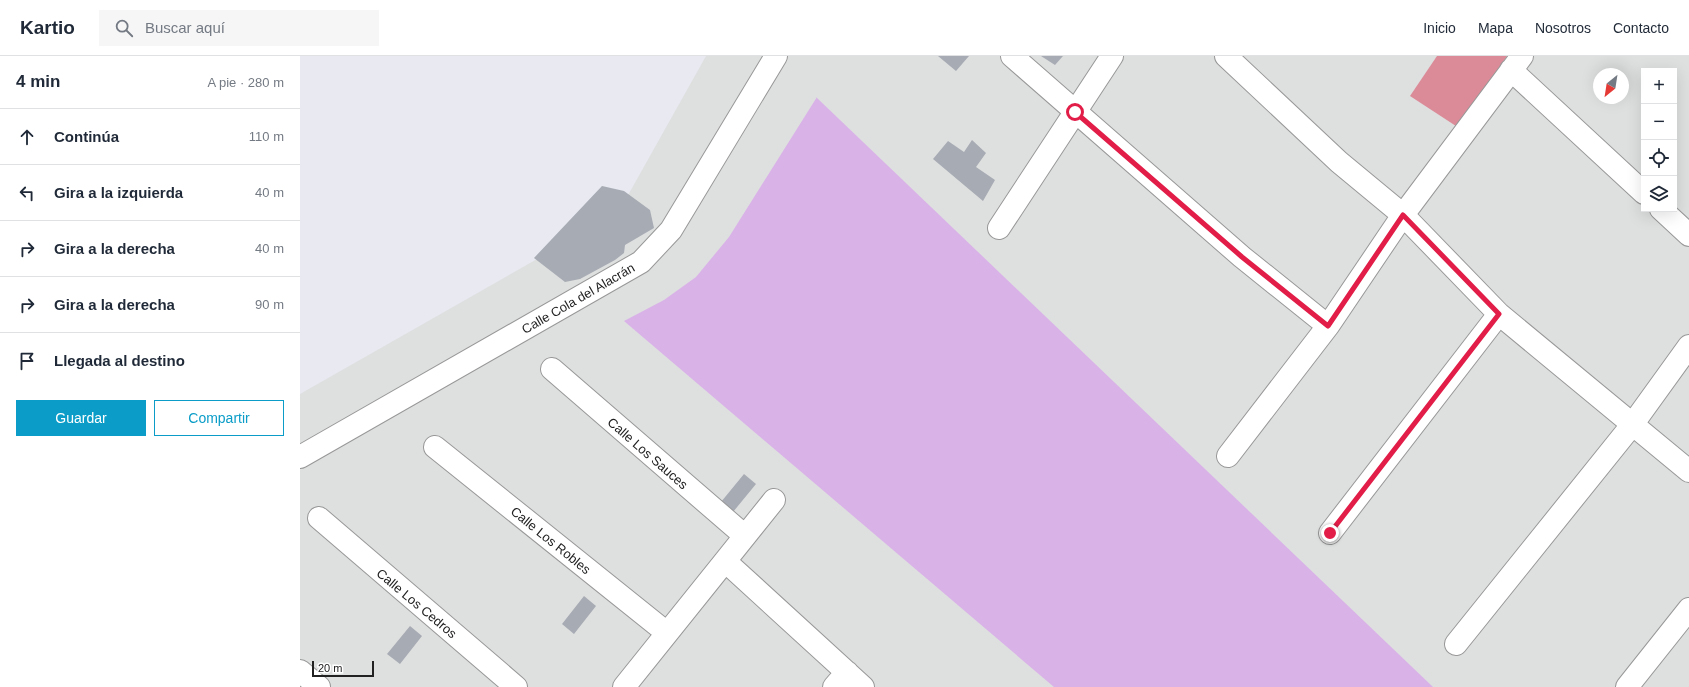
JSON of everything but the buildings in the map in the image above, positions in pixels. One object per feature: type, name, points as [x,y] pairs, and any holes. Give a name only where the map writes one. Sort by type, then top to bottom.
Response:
[{"type":"street","name":"Calle Cola del Alacrán","points":[[300,457],[641,262],[671,230],[776,56]]},
{"type":"street","points":[[1012,56],[1242,257],[1328,326]]},
{"type":"street","points":[[999,228],[1112,56]]},
{"type":"street","points":[[1226,56],[1339,162],[1403,215],[1499,314],[1689,471]]},
{"type":"street","points":[[1228,456],[1328,326],[1403,215],[1516,63],[1641,190]]},
{"type":"street","points":[[1664,212],[1689,235]]},
{"type":"street","points":[[1330,533],[1499,314]]},
{"type":"street","points":[[1456,644],[1632,425],[1689,346]]},
{"type":"street","name":"Calle Los Sauces","points":[[552,369],[745,536]]},
{"type":"street","name":"Calle Los Robles","points":[[435,447],[667,633]]},
{"type":"street","points":[[624,687],[774,500]]},
{"type":"street","name":"Calle Los Cedros","points":[[318,518],[516,687]]},
{"type":"street","points":[[725,561],[840,680],[863,687]]},
{"type":"street","points":[[1627,687],[1689,609]]},
{"type":"street","points":[[300,671],[320,687]]},
{"type":"shaded area","points":[[706,56],[1689,56],[1689,687],[300,687],[300,394],[618,213]]},
{"type":"shaded area","points":[[1437,56],[1507,56],[1459,128],[1410,96]]},
{"type":"shaded area","points":[[817,97],[1433,687],[1054,687],[624,321],[664,300],[696,277],[729,237]]},
{"type":"route","points":[[1075,112],[1242,257],[1328,326],[1403,215],[1499,314],[1330,533]]}]
